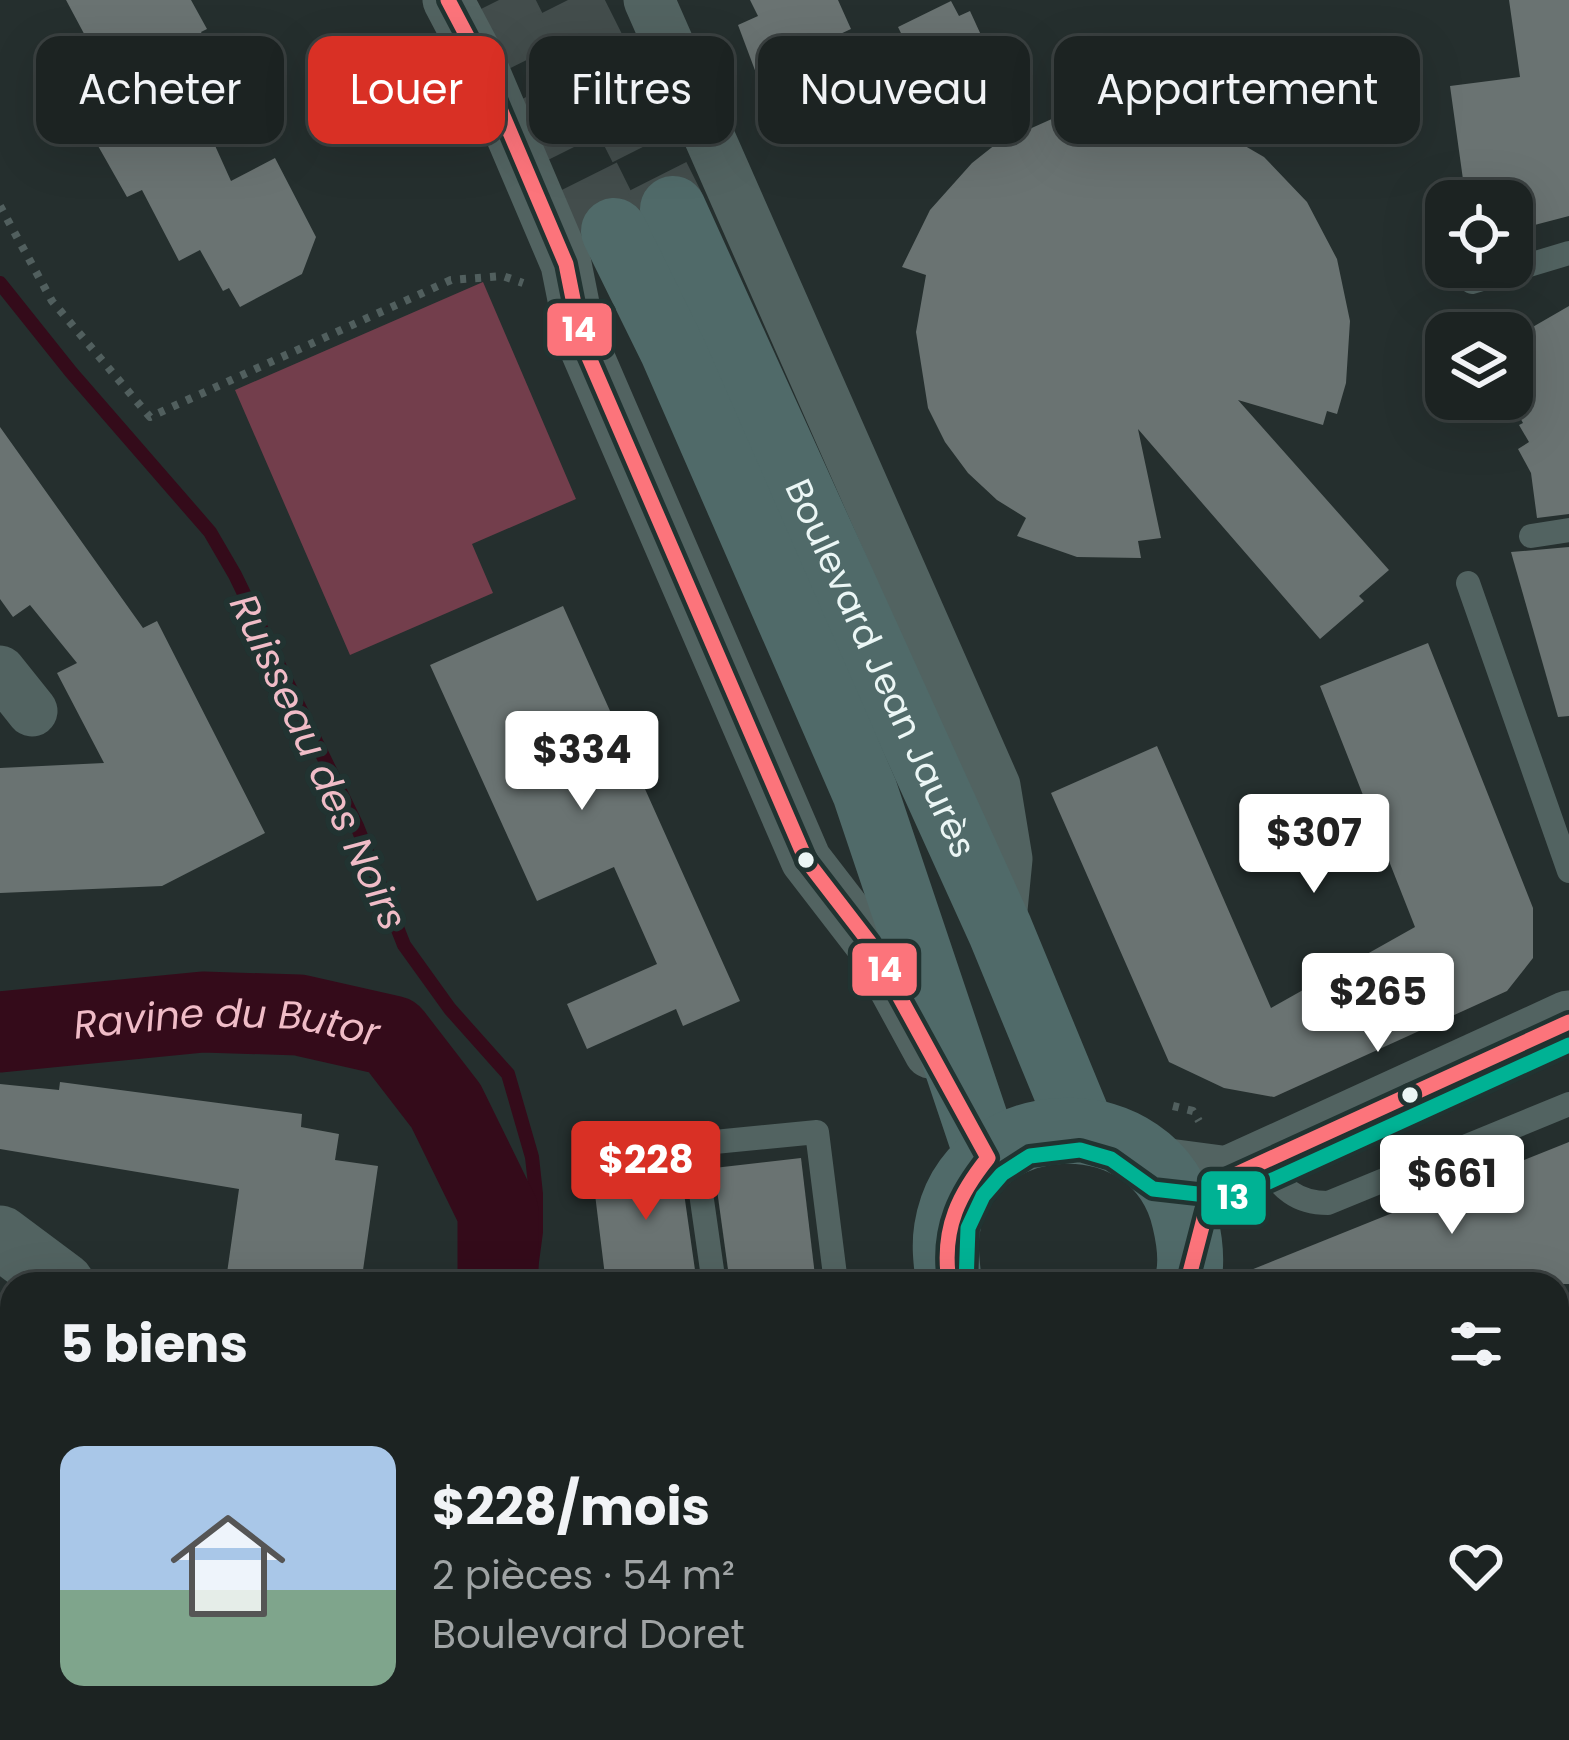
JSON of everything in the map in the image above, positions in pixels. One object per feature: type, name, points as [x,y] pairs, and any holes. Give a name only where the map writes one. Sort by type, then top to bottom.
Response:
[{"type":"main road","name":"Boulevard Jean Jaurès","points":[[988,1158],[865,792],[673,351],[644,220],[1000,930],[1082,1129]]},
{"type":"main road","points":[[945,1272],[947,1224],[965,1184],[988,1158],[1023,1136],[1082,1129],[1120,1140],[1160,1169],[1181,1203],[1188,1272]]},
{"type":"street","points":[[448,0],[478,57],[566,264],[581,339],[806,860],[870,944],[988,1158]]},
{"type":"street","points":[[649,0],[995,786],[1007,859],[1000,930]]},
{"type":"street","points":[[0,671],[32,712]]},
{"type":"street","points":[[1190,1272],[1206,1211],[1245,1170],[1569,1022]]},
{"type":"street","points":[[1160,1169],[1245,1170]]},
{"type":"street","points":[[0,1237],[47,1272]]},
{"type":"lane","points":[[1533,264],[1569,253]]},
{"type":"lane","points":[[1531,536],[1569,530]]},
{"type":"lane","points":[[1468,583],[1569,871]]},
{"type":"lane","points":[[1245,1170],[1290,1195],[1328,1203],[1569,1104]]},
{"type":"lane","points":[[712,1272],[694,1144],[817,1132],[835,1272]]},
{"type":"path","points":[[0,206],[52,301],[150,416],[228,385],[451,280],[502,276],[573,302]]},
{"type":"shaded area","points":[[483,282],[576,499],[472,544],[493,593],[350,655],[235,390]]},
{"type":"building","points":[[66,0],[191,0],[207,29],[201,32],[203,36],[85,36]]},
{"type":"building","points":[[750,0],[838,0],[851,29],[836,36],[758,36],[756,73],[738,25],[758,16]]},
{"type":"building","points":[[1509,0],[1569,0],[1569,216],[1533,225],[1533,180],[1463,180],[1450,86],[1520,77]]},
{"type":"building","points":[[951,1],[959,16],[970,11],[981,36],[902,36],[898,27]]},
{"type":"building","points":[[1054,118],[1054,144],[1242,144],[1264,157],[1307,202],[1337,259],[1350,321],[1346,383],[1337,414],[1327,411],[1323,425],[1238,400],[1389,570],[1359,596],[1364,601],[1320,639],[1138,429],[1161,538],[1138,541],[1141,558],[1077,557],[1017,536],[1026,518],[968,473],[945,442],[928,408],[916,332],[926,275],[902,267],[930,210],[972,163],[996,144],[1030,144],[1030,129]]},
{"type":"building","points":[[97,144],[214,144],[231,181],[275,158],[316,237],[302,274],[240,307],[229,288],[223,291],[200,250],[179,261],[142,190],[127,197]]},
{"type":"building","points":[[1569,306],[1569,514],[1537,518],[1531,473],[1518,449],[1529,442],[1519,425],[1521,420],[1533,420],[1533,327]]},
{"type":"building","points":[[0,427],[143,628],[157,621],[265,833],[162,886],[0,893],[0,768],[104,763],[57,673],[77,663],[30,605],[13,617],[0,599]]},
{"type":"building","points":[[1569,547],[1569,716],[1558,717],[1511,552]]},
{"type":"building","points":[[563,606],[740,1001],[683,1026],[676,1009],[587,1049],[567,1004],[657,964],[614,867],[537,901],[430,665]]},
{"type":"building","points":[[1428,643],[1533,908],[1533,958],[1507,991],[1274,1097],[1224,1088],[1169,1062],[1051,793],[1157,746],[1271,1008],[1415,927],[1320,686]]},
{"type":"building","points":[[60,1082],[302,1114],[301,1127],[339,1134],[335,1160],[378,1166],[363,1272],[227,1272],[239,1189],[0,1149],[0,1084],[59,1090]]},
{"type":"building","points":[[670,1139],[674,1173],[681,1172],[695,1272],[605,1272],[594,1186]]},
{"type":"building","points":[[1569,1142],[1569,1272],[1246,1272]]},
{"type":"building","points":[[801,1158],[815,1272],[728,1272],[714,1168]]},
{"type":"waterway","name":"Ruisseau des Noirs","points":[[0,283],[210,532],[357,826],[404,945],[450,1009],[508,1074],[532,1157],[536,1232],[531,1272]]},
{"type":"waterway","name":"Ravine du Butor","points":[[0,1032],[203,1012],[299,1015],[392,1036],[446,1106],[498,1212],[498,1272]]},
{"type":"tunnel","points":[[499,0],[614,231]]},
{"type":"tunnel","points":[[568,0],[673,209]]},
{"type":"transit line","name":"14","points":[[448,0],[478,57],[566,264],[581,339],[806,860],[870,943],[988,1158],[955,1212],[948,1272]]},
{"type":"transit line","name":"14","points":[[1190,1272],[1206,1211],[1228,1178],[1569,1022]]},
{"type":"transit line","name":"13","points":[[966,1272],[968,1228],[983,1196],[1002,1174],[1030,1156],[1080,1150],[1111,1159],[1153,1189],[1233,1198],[1569,1045]]}]
